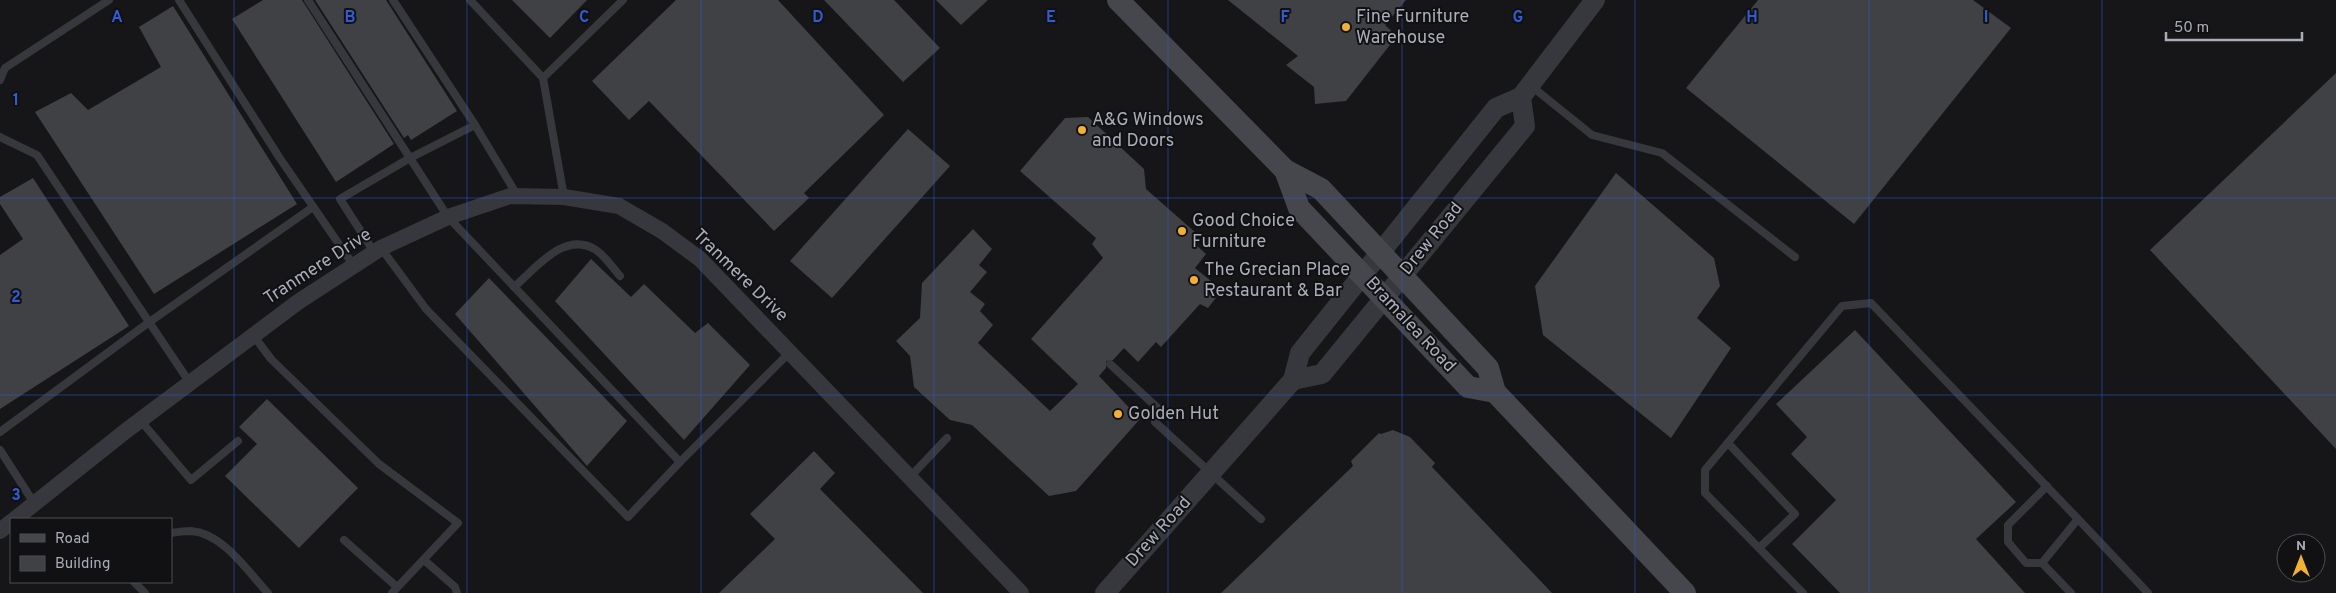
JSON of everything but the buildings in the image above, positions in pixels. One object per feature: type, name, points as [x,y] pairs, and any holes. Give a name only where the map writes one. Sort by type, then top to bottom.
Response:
[{"type":"main road","name":"Bramalea Road","points":[[1118,0],[1285,170],[1321,189],[1488,368],[1495,392],[1686,593]]},
{"type":"main road","name":"Bramalea Road","points":[[1285,170],[1300,208],[1363,276],[1468,387],[1495,392]]},
{"type":"street","name":"Drew Road","points":[[1105,593],[1293,380],[1300,352],[1363,276],[1496,108],[1526,91],[1595,0]]},
{"type":"street","name":"Drew Road","points":[[1293,380],[1322,374],[1524,126],[1526,91]]},
{"type":"street","name":"Tranmere Drive","points":[[16,518],[140,420],[253,335],[298,302],[377,250],[448,217],[510,196],[564,197],[619,206],[662,231],[700,259],[1021,593]]},
{"type":"street","points":[[0,531],[10,523]]},
{"type":"lane","points":[[0,80],[5,68],[109,0]]},
{"type":"lane","points":[[179,0],[313,207],[354,266]]},
{"type":"lane","points":[[308,0],[448,217],[680,462]]},
{"type":"lane","points":[[393,0],[518,196]]},
{"type":"lane","points":[[470,0],[543,78],[564,197]]},
{"type":"lane","points":[[543,78],[622,0]]},
{"type":"lane","points":[[1526,91],[1592,136],[1662,153],[1795,257]]},
{"type":"lane","points":[[475,126],[410,158],[340,198],[377,250],[426,309],[628,516],[790,352]]},
{"type":"lane","points":[[0,137],[37,155],[190,382]]},
{"type":"lane","points":[[0,432],[148,322],[313,207]]},
{"type":"lane","points":[[514,287],[560,247],[576,242],[596,250],[620,276]]},
{"type":"lane","points":[[1803,593],[1705,493],[1705,470],[1842,306],[1871,303],[2148,593]]},
{"type":"lane","points":[[253,335],[271,360],[379,464],[458,524],[395,590],[344,540]]},
{"type":"lane","points":[[1110,364],[1163,413]]},
{"type":"lane","points":[[140,420],[191,480],[238,441]]},
{"type":"lane","points":[[1155,422],[1212,472],[1261,519]]},
{"type":"lane","points":[[910,477],[947,438]]},
{"type":"lane","points":[[1728,443],[1795,514],[1760,547]]},
{"type":"lane","points":[[0,450],[34,504]]},
{"type":"lane","points":[[2047,486],[2008,525],[2008,542],[2026,563],[2042,563],[2071,593]]},
{"type":"lane","points":[[2042,563],[2078,519]]},
{"type":"lane","points":[[172,533],[191,531],[206,535],[224,546],[268,593]]},
{"type":"lane","points":[[424,560],[455,586],[457,593]]},
{"type":"lane","points":[[135,583],[145,593]]},
{"type":"place","name":"Fine Furniture Warehouse","points":[[1346,27]]},
{"type":"place","name":"A&G Windows and Doors","points":[[1082,130]]},
{"type":"place","name":"Good Choice Furniture","points":[[1182,231]]},
{"type":"place","name":"The Grecian Place Restaurant & Bar","points":[[1194,280]]},
{"type":"place","name":"Golden Hut","points":[[1118,414]]}]
